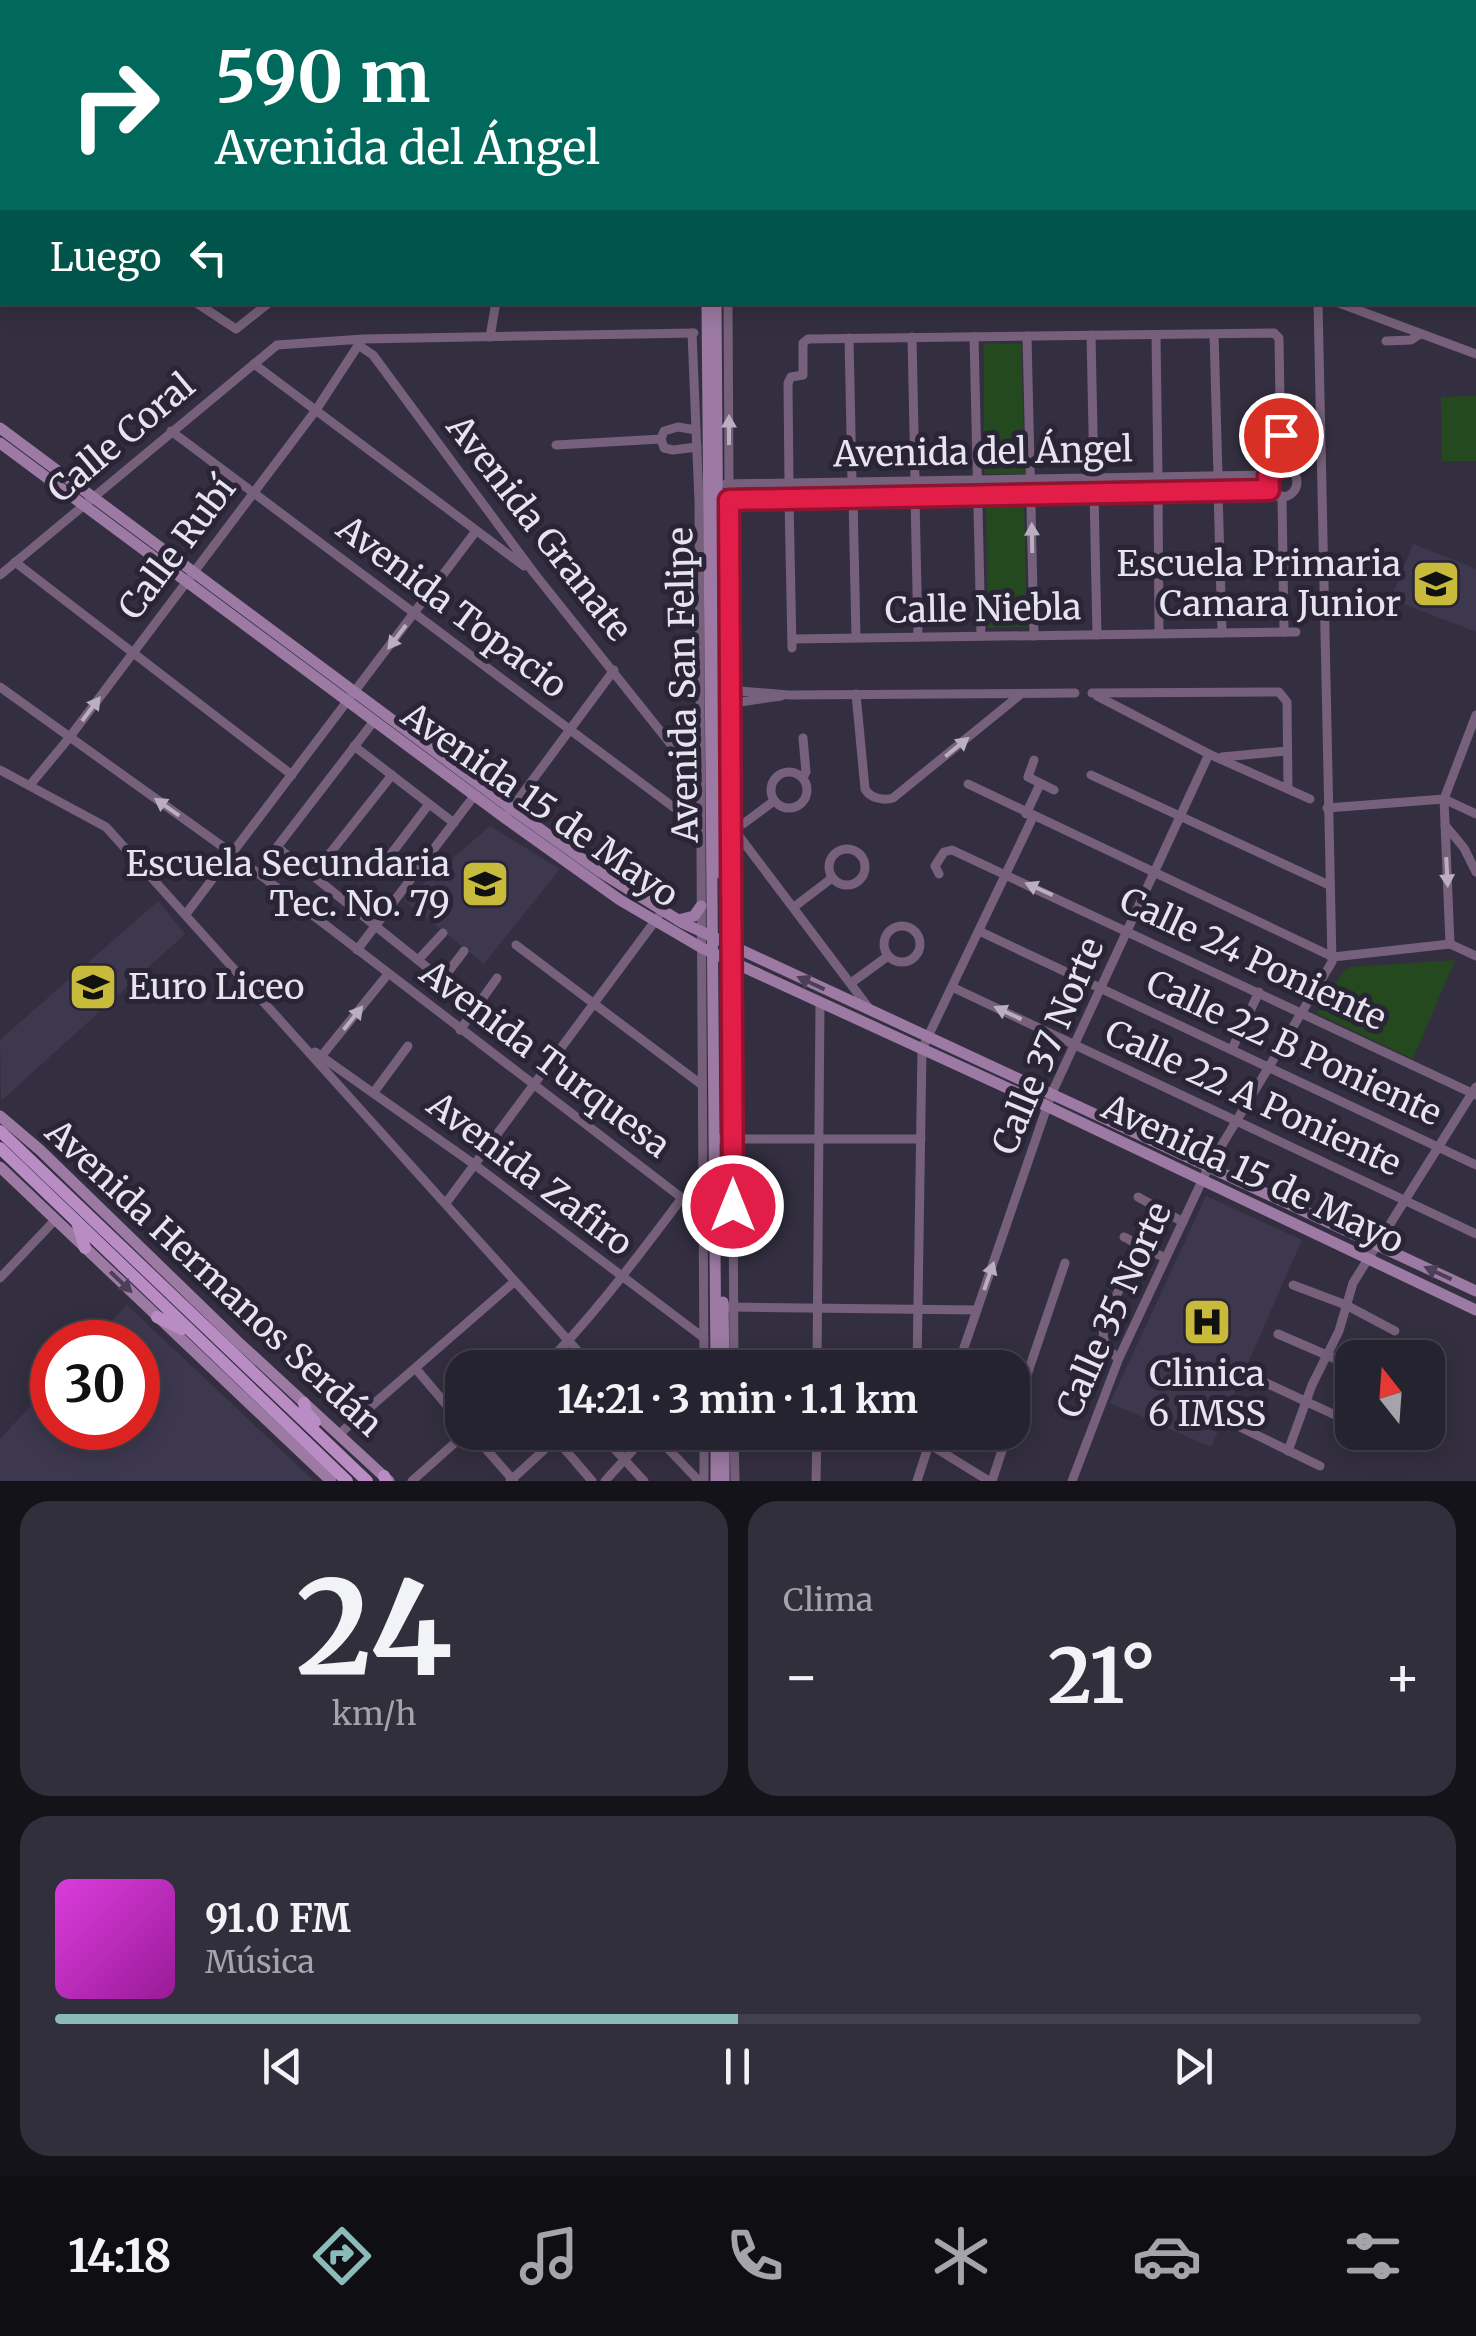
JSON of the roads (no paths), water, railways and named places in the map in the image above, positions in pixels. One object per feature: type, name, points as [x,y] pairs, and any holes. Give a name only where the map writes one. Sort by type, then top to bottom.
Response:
[{"type":"main road","name":"Avenida San Felipe","points":[[707,305],[712,333],[720,690],[715,801],[724,1350]]},
{"type":"main road","name":"Avenida San Felipe","points":[[713,484],[700,440],[716,305]]},
{"type":"main road","name":"Avenida 15 de Mayo","points":[[0,428],[89,500],[508,813],[659,916],[820,1002],[925,1043]]},
{"type":"main road","name":"Avenida 15 de Mayo","points":[[0,443],[89,500]]},
{"type":"main road","name":"Avenida 15 de Mayo","points":[[352,697],[374,721],[474,796],[508,813]]},
{"type":"main road","points":[[678,920],[694,916],[701,906]]},
{"type":"main road","name":"Avenida 15 de Mayo","points":[[659,916],[678,920],[717,947],[871,1011],[925,1043],[1205,1174],[1476,1310]]},
{"type":"main road","name":"Avenida Hermanos Serdán","points":[[0,1116],[82,1208],[304,1402]]},
{"type":"main road","points":[[0,1132],[212,1333],[335,1441],[367,1481]]},
{"type":"main road","points":[[0,1148],[82,1208],[90,1253]]},
{"type":"main road","name":"Avenida Hermanos Serdán","points":[[0,1167],[331,1481]]},
{"type":"main road","name":"Avenida 15 de Mayo","points":[[1205,1174],[1476,1291]]},
{"type":"main road","points":[[82,1208],[90,1253]]},
{"type":"main road","points":[[87,1231],[347,1481]]},
{"type":"main road","name":"Avenida San Felipe","points":[[718,1350],[724,1307]]},
{"type":"main road","points":[[157,1317],[195,1335]]},
{"type":"main road","points":[[212,1333],[236,1340]]},
{"type":"main road","points":[[304,1402],[306,1413],[335,1441]]},
{"type":"main road","name":"Avenida Hermanos Serdán","points":[[335,1441],[386,1479]]},
{"type":"main road","points":[[716,1450],[716,1481]]},
{"type":"main road","points":[[724,1450],[724,1481]]},
{"type":"street","points":[[199,305],[236,329],[266,305]]},
{"type":"street","points":[[490,337],[495,305]]},
{"type":"street","name":"Avenida San Felipe","points":[[704,1350],[702,1085],[731,826],[720,705],[713,501],[728,305]]},
{"type":"street","points":[[1318,305],[1333,958]]},
{"type":"street","points":[[1344,305],[1476,354]]},
{"type":"street","name":"Avenida San Felipe","points":[[692,333],[700,440]]},
{"type":"street","points":[[360,342],[712,333]]},
{"type":"street","points":[[1156,334],[1158,476]]},
{"type":"street","points":[[1214,334],[1218,476]]},
{"type":"street","points":[[789,482],[788,383],[791,378],[803,376],[804,340],[849,338],[1278,334],[1281,467]]},
{"type":"street","points":[[1386,341],[1411,340],[1420,334]]},
{"type":"street","points":[[1092,335],[1094,478]]},
{"type":"street","points":[[1028,336],[1034,636]]},
{"type":"street","points":[[974,337],[981,636]]},
{"type":"street","points":[[849,338],[852,482]]},
{"type":"street","points":[[912,338],[915,480]]},
{"type":"street","name":"Calle Coral","points":[[0,575],[277,345],[360,342]]},
{"type":"street","name":"Calle Rubí","points":[[30,785],[70,738],[316,410],[360,342]]},
{"type":"street","name":"Avenida Granate","points":[[360,342],[534,573],[701,782],[882,1029]]},
{"type":"street","points":[[254,364],[534,573]]},
{"type":"street","points":[[671,428],[700,440],[666,449],[661,439],[664,431],[671,428]]},
{"type":"street","name":"Avenida Topacio","points":[[171,431],[700,827]]},
{"type":"street","points":[[556,444],[661,439]]},
{"type":"street","points":[[1281,467],[1292,471],[1296,480],[1291,493],[1282,496],[1269,490],[1268,475],[1281,467]]},
{"type":"street","name":"Avenida del Ángel","points":[[713,484],[1268,475]]},
{"type":"street","name":"Avenida del Ángel","points":[[713,501],[1269,490]]},
{"type":"street","points":[[1218,491],[1222,633]]},
{"type":"street","points":[[1158,492],[1159,634]]},
{"type":"street","points":[[1094,493],[1097,634]]},
{"type":"street","name":"Calle Niebla","points":[[789,499],[792,644],[856,638],[1290,632],[1282,496]]},
{"type":"street","points":[[915,497],[918,637]]},
{"type":"street","points":[[853,498],[856,638]]},
{"type":"street","name":"Avenida San Felipe","points":[[713,501],[701,782],[701,906],[717,947],[724,1307],[731,1350]]},
{"type":"street","points":[[186,914],[476,531]]},
{"type":"street","points":[[15,562],[292,775]]},
{"type":"street","points":[[508,813],[614,670]]},
{"type":"street","name":"Avenida Turquesa","points":[[0,687],[233,854],[682,1198],[719,1219]]},
{"type":"street","points":[[720,690],[788,694],[1076,693]]},
{"type":"street","points":[[750,690],[750,703]]},
{"type":"street","points":[[856,694],[864,788],[870,795],[885,800],[1023,693]]},
{"type":"street","points":[[1288,788],[1284,694],[1092,693],[1214,756],[1310,799]]},
{"type":"street","points":[[720,705],[788,694]]},
{"type":"street","points":[[1450,944],[1444,799],[1476,714]]},
{"type":"street","points":[[374,721],[278,847],[445,982],[464,952]]},
{"type":"street","points":[[803,738],[803,777]]},
{"type":"street","points":[[354,746],[454,822]]},
{"type":"street","points":[[1214,756],[1287,751]]},
{"type":"street","name":"Calle 37 Norte","points":[[963,1350],[1048,1100],[1180,818],[1214,756]]},
{"type":"street","points":[[1034,760],[1028,778],[1054,790]]},
{"type":"street","points":[[0,770],[106,828],[320,1059],[576,1350]]},
{"type":"street","points":[[790,772],[803,777],[808,789],[804,802],[785,808],[774,801],[771,788],[778,776],[790,772]]},
{"type":"street","points":[[312,876],[392,775]]},
{"type":"street","points":[[1091,775],[1329,885]]},
{"type":"street","points":[[968,784],[1333,958],[1450,944],[1476,956]]},
{"type":"street","points":[[919,1350],[925,1043],[1005,874],[1040,784]]},
{"type":"street","points":[[356,950],[474,796]]},
{"type":"street","points":[[1327,808],[1444,799],[1476,814]]},
{"type":"street","points":[[731,826],[743,824],[774,801]]},
{"type":"street","points":[[382,866],[429,804]]},
{"type":"street","points":[[1445,825],[1464,848],[1476,872]]},
{"type":"street","points":[[847,849],[860,854],[865,866],[861,879],[850,886],[832,878],[828,865],[835,854],[847,849]]},
{"type":"street","name":"Calle 24 Poniente","points":[[939,874],[936,866],[949,850],[1475,1091]]},
{"type":"street","points":[[794,907],[832,878]]},
{"type":"street","points":[[446,1203],[659,916]]},
{"type":"street","points":[[906,926],[916,933],[920,944],[916,956],[899,962],[888,956],[886,938],[894,928],[906,926]]},
{"type":"street","name":"Calle 22 B Poniente","points":[[979,931],[1476,1165]]},
{"type":"street","points":[[418,960],[443,933]]},
{"type":"street","points":[[516,945],[702,1085]]},
{"type":"street","points":[[850,983],[888,956]]},
{"type":"street","name":"Calle 35 Norte","points":[[1072,1481],[1119,1358],[1205,1174],[1304,1014],[1333,958]]},
{"type":"street","points":[[320,1059],[388,974]]},
{"type":"street","points":[[460,1030],[497,978]]},
{"type":"street","name":"Calle 22 A Poniente","points":[[952,988],[1476,1234]]},
{"type":"street","points":[[1232,1049],[1259,992]]},
{"type":"street","points":[[818,1350],[820,1002]]},
{"type":"street","points":[[374,1092],[408,1046]]},
{"type":"street","name":"Avenida Zafiro","points":[[320,1059],[374,1092],[475,1165],[704,1338]]},
{"type":"street","points":[[1288,1451],[1306,1401],[1339,1332],[1353,1283],[1475,1091]]},
{"type":"street","points":[[723,1139],[921,1139]]},
{"type":"street","points":[[1138,1197],[1182,1222]]},
{"type":"street","points":[[559,1350],[682,1198]]},
{"type":"street","points":[[0,1278],[55,1220]]},
{"type":"street","points":[[1124,1236],[1166,1258]]},
{"type":"street","points":[[1030,1365],[1064,1263]]},
{"type":"street","points":[[335,1441],[514,1282]]},
{"type":"street","points":[[1119,1358],[1110,1354],[1102,1340],[1102,1329],[1122,1283]]},
{"type":"street","points":[[1293,1285],[1346,1305],[1395,1331]]},
{"type":"street","points":[[724,1307],[978,1310]]},
{"type":"street","points":[[1278,1334],[1335,1358]]},
{"type":"street","points":[[416,1369],[445,1402]]},
{"type":"street","points":[[1264,1382],[1335,1415]]},
{"type":"street","points":[[1240,1426],[1320,1466]]},
{"type":"street","points":[[412,1481],[448,1450]]},
{"type":"street","points":[[485,1450],[512,1480],[540,1450]]},
{"type":"street","points":[[565,1450],[592,1481]]},
{"type":"street","points":[[615,1450],[644,1481]]},
{"type":"street","points":[[605,1481],[634,1450]]},
{"type":"street","points":[[665,1450],[702,1481]]},
{"type":"street","points":[[702,1481],[703,1450]]},
{"type":"street","points":[[734,1450],[734,1481]]},
{"type":"street","points":[[816,1481],[817,1450]]},
{"type":"street","points":[[917,1481],[927,1450]]},
{"type":"street","points":[[939,1450],[990,1481],[1001,1450]]},
{"type":"place","name":"Escuela Primaria Camara Junior","points":[[1436,584]]},
{"type":"place","name":"Escuela Secundaria Tec. No. 79","points":[[485,884]]},
{"type":"place","name":"Euro Liceo","points":[[93,987]]},
{"type":"place","name":"Clinica 6 IMSS","points":[[1207,1322]]}]
